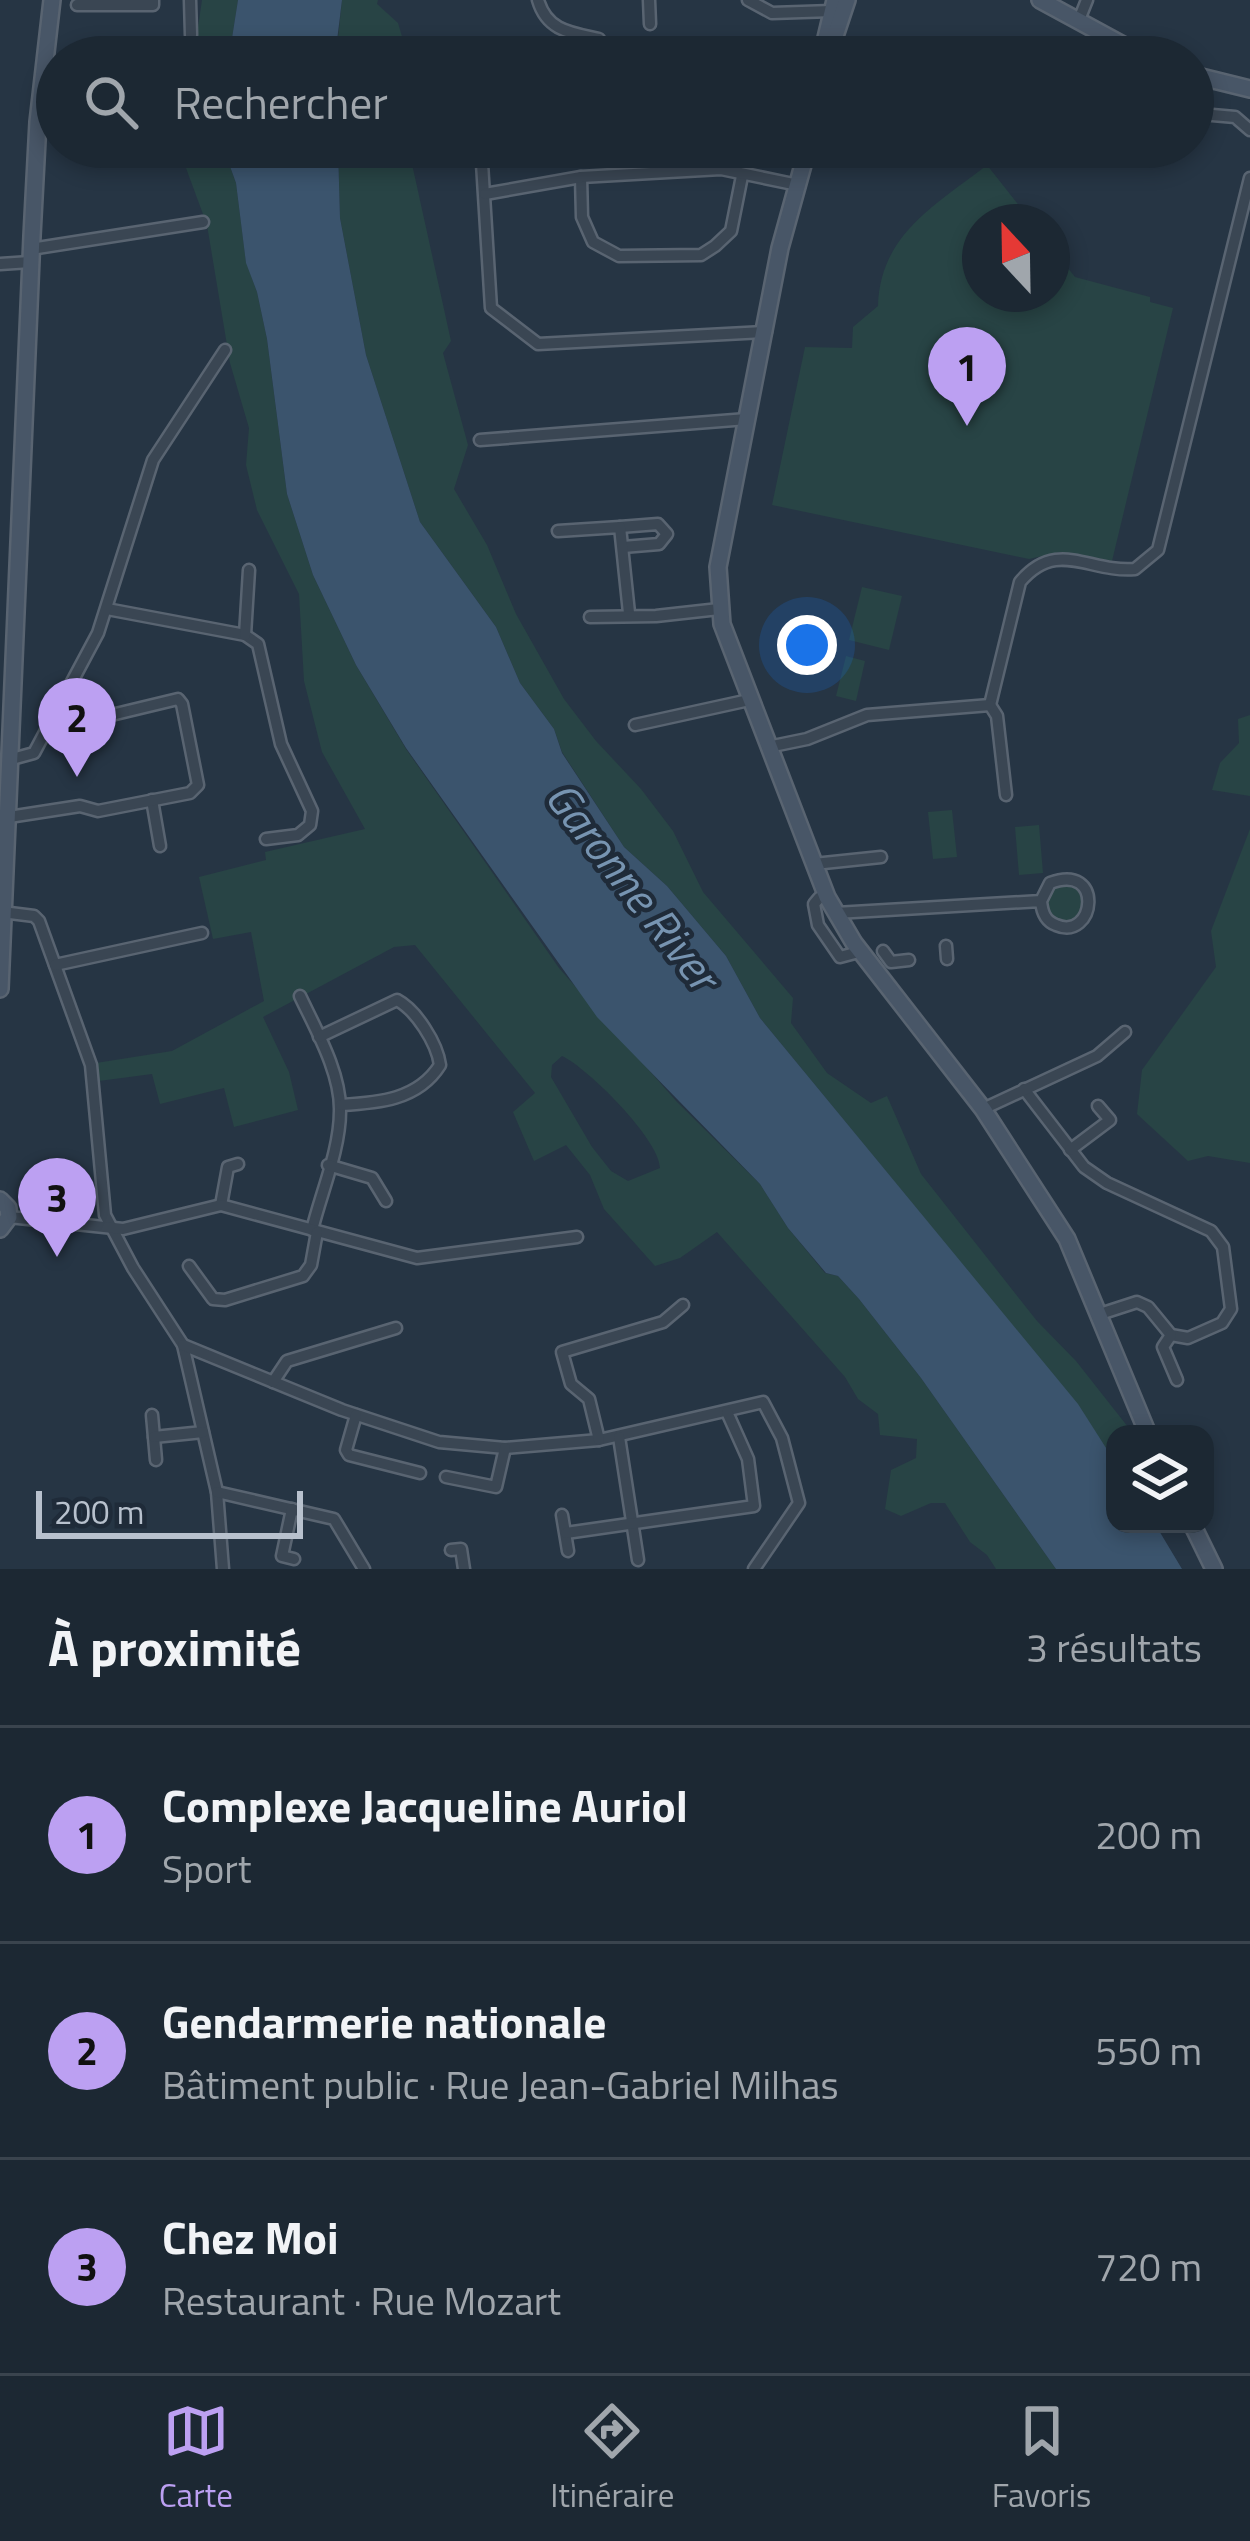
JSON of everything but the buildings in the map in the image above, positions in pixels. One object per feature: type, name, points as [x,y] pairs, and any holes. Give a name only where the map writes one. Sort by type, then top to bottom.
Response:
[{"type":"street","points":[[47,36],[51,4],[74,9],[79,3],[154,5],[153,0]]},
{"type":"street","points":[[190,0],[191,35]]},
{"type":"street","points":[[538,0],[541,12],[558,30],[585,36]]},
{"type":"street","points":[[649,0],[650,24]]},
{"type":"street","points":[[748,0],[772,13],[833,5],[828,36]]},
{"type":"street","points":[[833,36],[847,0]]},
{"type":"street","points":[[1040,0],[1108,36]]},
{"type":"street","points":[[1079,20],[1087,0]]},
{"type":"street","points":[[1214,81],[1250,89]]},
{"type":"street","points":[[1214,115],[1235,117],[1250,130]]},
{"type":"street","points":[[0,989],[36,160]]},
{"type":"street","points":[[483,168],[491,308],[538,344],[766,332]]},
{"type":"street","points":[[801,168],[718,567],[719,609],[749,700],[827,897],[867,961],[982,1109],[1067,1238],[1144,1425]]},
{"type":"street","points":[[485,194],[581,177],[721,169],[742,176],[799,181]]},
{"type":"street","points":[[581,177],[582,217],[593,242],[619,256],[701,255],[715,246],[731,231],[742,176]]},
{"type":"street","points":[[1006,795],[998,716],[990,705],[1020,582],[1033,568],[1064,558],[1122,570],[1135,568],[1158,550],[1250,178]]},
{"type":"street","points":[[0,264],[203,222]]},
{"type":"street","points":[[12,759],[34,752],[53,717],[107,609],[153,460],[225,350]]},
{"type":"street","points":[[480,440],[747,419]]},
{"type":"street","points":[[558,531],[658,524],[667,534],[659,544],[622,547]]},
{"type":"street","points":[[620,527],[629,614]]},
{"type":"street","points":[[245,635],[249,570]]},
{"type":"street","points":[[107,609],[245,635],[258,644],[281,744],[312,811],[310,825],[298,836],[266,838]]},
{"type":"street","points":[[590,617],[719,609]]},
{"type":"street","points":[[6,813],[80,806],[98,811],[190,793],[198,785],[181,701],[169,699],[70,724],[53,717]]},
{"type":"street","points":[[635,724],[749,700]]},
{"type":"street","points":[[768,747],[807,739],[867,715],[990,705]]},
{"type":"street","points":[[152,800],[160,846]]},
{"type":"street","points":[[814,864],[881,857]]},
{"type":"street","points":[[1063,878],[1078,882],[1087,891],[1090,907],[1082,921],[1068,928],[1052,924],[1042,912],[1041,901],[1050,883],[1063,878]]},
{"type":"street","points":[[827,897],[814,904],[824,938],[840,957],[855,953],[854,943]]},
{"type":"street","points":[[2,900],[34,916],[91,1066],[110,1228],[183,1345],[217,1492],[223,1569]]},
{"type":"street","points":[[836,913],[1041,901]]},
{"type":"street","points":[[55,965],[202,933]]},
{"type":"street","points":[[867,961],[885,950],[891,962],[910,961]]},
{"type":"street","points":[[189,1267],[213,1299],[225,1300],[303,1276],[311,1265],[341,1105],[300,996]]},
{"type":"street","points":[[319,1037],[397,1000],[408,1007],[439,1052],[440,1065],[431,1079],[403,1095],[386,1102],[341,1105]]},
{"type":"street","points":[[982,1109],[1097,1056],[1125,1032]]},
{"type":"street","points":[[1024,1089],[1070,1150],[1107,1183],[1210,1231],[1223,1247],[1231,1309],[1222,1324],[1188,1338],[1171,1335],[1148,1307],[1137,1302],[1100,1314]]},
{"type":"street","points":[[1070,1150],[1111,1120],[1098,1106]]},
{"type":"street","points":[[221,1205],[228,1167],[238,1164]]},
{"type":"street","points":[[328,1165],[371,1178],[386,1201]]},
{"type":"street","points":[[0,1200],[8,1208],[5,1223],[110,1228],[136,1227],[221,1205],[417,1258],[577,1237]]},
{"type":"street","points":[[599,1440],[589,1399],[571,1384],[562,1352],[663,1322],[683,1305]]},
{"type":"street","points":[[273,1382],[287,1361],[396,1328]]},
{"type":"street","points":[[1171,1335],[1163,1347],[1177,1380]]},
{"type":"street","points":[[183,1345],[356,1415],[439,1442],[506,1448],[599,1440],[763,1402],[782,1438],[799,1503],[754,1569]]},
{"type":"street","points":[[566,1533],[754,1505],[748,1459],[727,1412]]},
{"type":"street","points":[[152,1414],[156,1460]]},
{"type":"street","points":[[356,1415],[346,1450],[349,1455],[420,1474]]},
{"type":"street","points":[[154,1436],[203,1432]]},
{"type":"street","points":[[619,1437],[638,1560]]},
{"type":"street","points":[[446,1477],[496,1487],[506,1448]]},
{"type":"street","points":[[217,1492],[334,1519],[364,1569]]},
{"type":"street","points":[[292,1509],[282,1556],[294,1558]]},
{"type":"street","points":[[562,1514],[568,1550]]},
{"type":"street","points":[[1196,1533],[1214,1569]]},
{"type":"street","points":[[451,1550],[461,1549],[464,1569]]},
{"type":"green space","points":[[202,0],[238,0],[232,36],[193,36]]},
{"type":"green space","points":[[342,0],[378,0],[398,23],[402,36],[338,36]]},
{"type":"green space","points":[[186,168],[231,168],[246,262],[267,339],[287,494],[313,575],[356,665],[406,749],[559,968],[677,1102],[760,1184],[825,1273],[838,1276],[859,1299],[1056,1569],[996,1569],[970,1542],[945,1503],[931,1503],[901,1516],[885,1509],[891,1470],[916,1458],[917,1439],[880,1435],[878,1414],[858,1399],[845,1377],[717,1232],[680,1258],[655,1266],[604,1209],[590,1175],[566,1145],[534,1161],[513,1112],[535,1093],[415,945],[394,947],[263,1017],[289,1072],[298,1110],[234,1127],[224,1088],[160,1104],[152,1074],[99,1081],[96,1063],[172,1051],[264,1001],[251,932],[213,939],[199,877],[266,860],[265,852],[365,829],[322,752],[304,681],[299,594],[257,510],[246,465],[249,428],[230,363],[207,225]],"holes":[[[562,1056],[604,1089],[636,1123],[660,1168],[628,1181],[611,1171],[551,1077],[552,1065]]]},
{"type":"green space","points":[[339,168],[413,168],[451,341],[443,353],[468,445],[454,489],[487,545],[516,614],[564,699],[673,831],[703,892],[793,998],[791,1023],[827,1073],[871,1103],[887,1096],[921,1174],[1126,1425],[1106,1425],[1106,1448],[1077,1404],[760,1018],[726,956],[667,886],[624,847],[562,752],[554,729],[520,683],[496,627],[420,522],[366,355],[340,218]]},
{"type":"green space","points":[[983,168],[989,168],[1018,204],[962,204],[962,312],[1070,312],[1070,271],[1075,277],[1173,308],[1112,561],[1060,552],[1029,559],[772,505],[805,347],[852,348],[853,327],[878,306],[889,259],[914,224]]},
{"type":"green space","points":[[862,587],[902,596],[889,650],[849,640]]},
{"type":"green space","points":[[846,656],[865,661],[856,701],[836,696]]},
{"type":"green space","points":[[1250,715],[1250,796],[1212,790],[1220,763],[1239,743],[1238,719]]},
{"type":"green space","points":[[952,810],[957,857],[933,859],[928,812]]},
{"type":"green space","points":[[1039,825],[1043,873],[1019,875],[1015,827]]},
{"type":"green space","points":[[1250,829],[1250,1163],[1208,1156],[1188,1161],[1137,1114],[1142,1070],[1216,967],[1211,931]]},
{"type":"green space","points":[[1066,885],[1080,890],[1085,904],[1080,918],[1066,923],[1052,918],[1047,904],[1052,890]]},
{"type":"water","points":[[238,0],[342,0],[338,36],[232,36]]},
{"type":"water","name":"Garonne River","points":[[231,168],[339,168],[340,218],[366,355],[420,522],[496,627],[520,683],[554,729],[562,753],[624,847],[667,886],[726,956],[760,1018],[1078,1404],[1106,1448],[1106,1533],[1160,1533],[1182,1569],[1056,1569],[859,1299],[838,1276],[826,1273],[788,1228],[760,1184],[597,1017],[406,748],[356,665],[313,575],[287,494],[267,339],[246,263]]},
{"type":"place","name":"Complexe Jacqueline Auriol","points":[[967,426]]},
{"type":"place","name":"Gendarmerie nationale","points":[[77,777]]},
{"type":"place","name":"Chez Moi","points":[[57,1257]]}]
